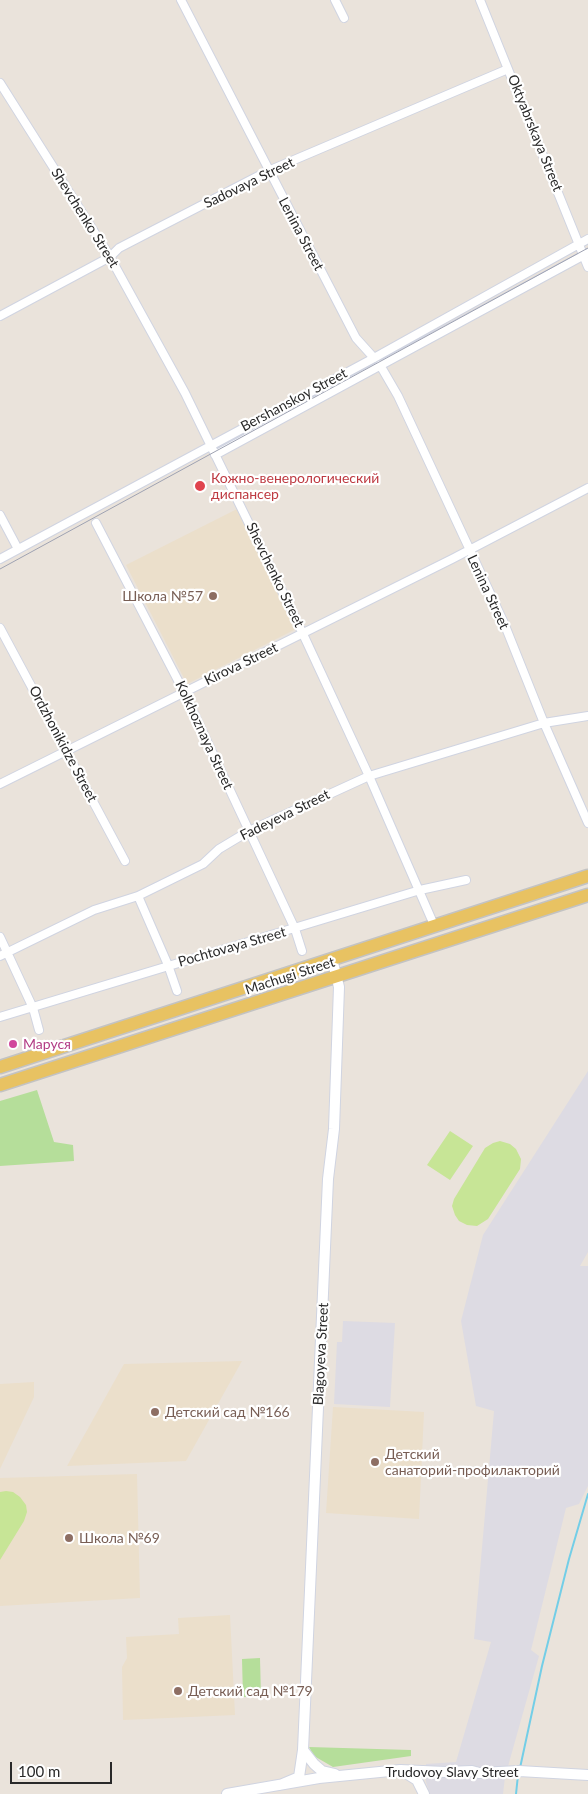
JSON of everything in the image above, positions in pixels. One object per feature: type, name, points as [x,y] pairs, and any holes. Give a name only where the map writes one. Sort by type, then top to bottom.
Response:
[{"type":"main road","name":"Machugi Street","points":[[0,1067],[588,876]]},
{"type":"main road","name":"Machugi Street","points":[[0,1085],[588,895]]},
{"type":"main road","points":[[516,900],[511,910],[516,915],[522,916]]},
{"type":"street","name":"Lenina Street","points":[[180,0],[356,338],[374,358]]},
{"type":"street","points":[[335,0],[344,18]]},
{"type":"street","name":"Oktyabrskaya Street","points":[[480,0],[580,244],[586,254],[588,267]]},
{"type":"street","name":"Sadovaya Street","points":[[0,316],[110,257],[119,248],[268,171],[508,69]]},
{"type":"street","name":"Shevchenko Street","points":[[0,83],[110,257],[185,393],[303,634],[369,776],[434,925]]},
{"type":"street","name":"Bershanskoy Street","points":[[0,559],[374,358],[588,239]]},
{"type":"street","name":"Bershanskoy Street","points":[[215,455],[586,254]]},
{"type":"street","name":"Lenina Street","points":[[380,365],[398,396],[468,550],[504,623],[544,724],[588,823]]},
{"type":"street","name":"Kirova Street","points":[[0,784],[303,634],[588,488]]},
{"type":"street","points":[[0,515],[18,549]]},
{"type":"street","name":"Kolkhoznaya Street","points":[[96,523],[184,692],[295,929],[302,951]]},
{"type":"street","name":"Ordzhonikidze Street","points":[[0,628],[125,861]]},
{"type":"street","name":"Fadeyeva Street","points":[[4,954],[94,910],[138,896],[203,864],[219,849],[249,831],[369,776],[544,724],[588,716]]},
{"type":"street","name":"Pochtovaya Street","points":[[0,1017],[420,890],[466,880]]},
{"type":"street","points":[[138,896],[178,991]]},
{"type":"street","points":[[0,937],[4,954],[33,1008],[39,1030]]},
{"type":"street","name":"Blagoyeva Street","points":[[280,1785],[298,1777],[303,1750],[328,1179],[334,1129],[339,987],[332,959]]},
{"type":"street","points":[[303,1750],[322,1771],[345,1775]]},
{"type":"street","points":[[400,1770],[417,1780],[424,1794]]},
{"type":"street","name":"Trudovoy Slavy Street","points":[[227,1794],[345,1775],[400,1770],[472,1771],[479,1774],[519,1772],[588,1775]]},
{"type":"shaded area","name":"Школа №57","points":[[239,508],[300,627],[187,684],[126,565]]},
{"type":"shaded area","points":[[588,1071],[588,1252],[580,1266],[588,1266],[588,1486],[579,1504],[566,1508],[531,1650],[539,1656],[505,1777],[503,1794],[430,1794],[426,1782],[426,1764],[456,1762],[491,1642],[474,1639],[494,1411],[476,1406],[461,1321],[483,1235]]},
{"type":"shaded area","points":[[343,1321],[395,1323],[390,1407],[334,1404],[337,1342],[342,1342]]},
{"type":"shaded area","name":"Детский сад №166","points":[[242,1361],[186,1461],[67,1466],[124,1364]]},
{"type":"shaded area","points":[[34,1382],[34,1397],[0,1469],[0,1384]]},
{"type":"shaded area","name":"Детский санаторий-профилакторий","points":[[333,1407],[424,1412],[419,1519],[326,1513]]},
{"type":"shaded area","name":"Школа №69","points":[[137,1474],[140,1598],[0,1606],[0,1478]]},
{"type":"shaded area","name":"Детский сад №179","points":[[230,1615],[235,1715],[123,1720],[122,1667],[127,1658],[126,1637],[179,1634],[178,1618]]},
{"type":"green space","points":[[37,1090],[54,1142],[73,1145],[74,1161],[0,1166],[0,1101]]},
{"type":"green space","points":[[450,1131],[473,1146],[450,1180],[427,1165]]},
{"type":"green space","points":[[500,1141],[510,1144],[516,1149],[521,1159],[520,1169],[488,1219],[477,1226],[467,1225],[459,1221],[455,1215],[452,1206],[454,1199],[485,1148]]},
{"type":"green space","points":[[0,1492],[13,1492],[20,1497],[26,1505],[27,1512],[24,1521],[0,1560]]},
{"type":"green space","points":[[260,1658],[261,1697],[243,1697],[242,1659]]},
{"type":"green space","points":[[309,1747],[411,1750],[411,1756],[333,1767],[314,1756]]},
{"type":"waterway","points":[[520,1768],[542,1666],[569,1559],[588,1494]]},
{"type":"waterway","points":[[516,1794],[518,1775]]},
{"type":"tram line","points":[[0,569],[588,248]]},
{"type":"place","name":"Кожно-венерологический диспансер","points":[[200,486]]},
{"type":"place","name":"Школа №57","points":[[213,596]]},
{"type":"place","name":"Маруся","points":[[13,1044]]},
{"type":"place","name":"Детский сад №166","points":[[155,1412]]},
{"type":"place","name":"Детский санаторий-профилакторий","points":[[375,1462]]},
{"type":"place","name":"Школа №69","points":[[69,1538]]},
{"type":"place","name":"Детский сад №179","points":[[178,1691]]}]
